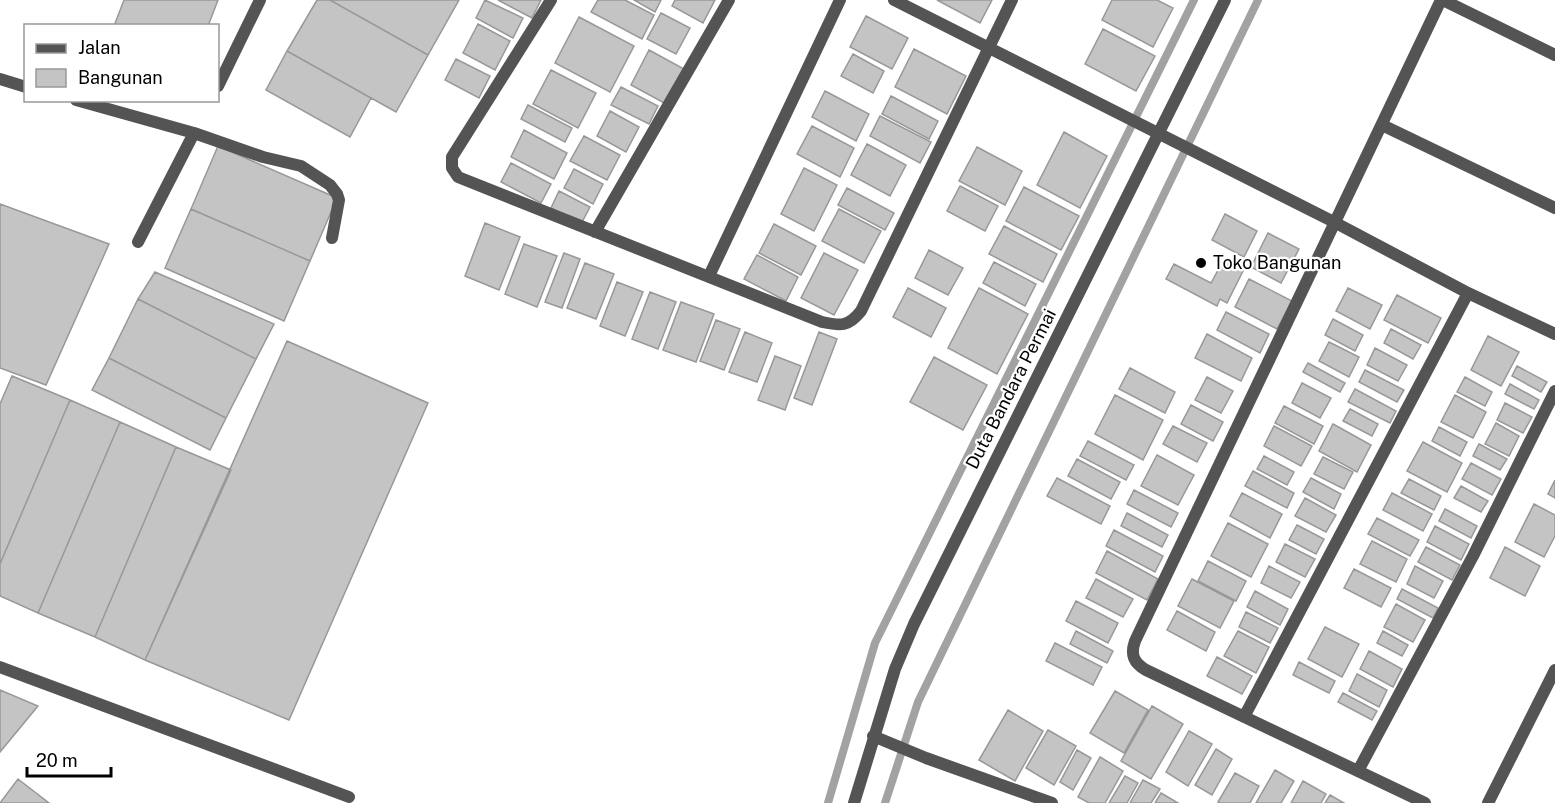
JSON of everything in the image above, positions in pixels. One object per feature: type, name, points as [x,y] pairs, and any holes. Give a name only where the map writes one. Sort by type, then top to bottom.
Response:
[{"type":"street","points":[[219,84],[260,0]]},
{"type":"street","points":[[550,0],[452,157],[452,168],[458,177],[822,322],[837,325],[854,320],[861,311],[1012,0]]},
{"type":"street","points":[[595,232],[729,0]]},
{"type":"street","points":[[709,276],[840,0]]},
{"type":"street","points":[[894,0],[1334,222],[1468,293],[1555,334]]},
{"type":"street","name":"Duta Bandara Permai","points":[[854,803],[895,669],[914,624],[1225,0]]},
{"type":"street","points":[[1425,803],[1140,667],[1134,660],[1132,651],[1334,222],[1442,0],[1555,54]]},
{"type":"street","points":[[0,80],[24,86]]},
{"type":"street","points":[[83,102],[194,133],[262,157],[294,164],[330,185],[339,200],[332,238]]},
{"type":"street","points":[[1382,125],[1555,208]]},
{"type":"street","points":[[138,242],[194,133]]},
{"type":"street","points":[[1244,717],[1468,293]]},
{"type":"street","points":[[1358,771],[1473,556],[1555,391]]},
{"type":"street","points":[[0,667],[349,797]]},
{"type":"street","points":[[1488,803],[1555,670]]},
{"type":"street","points":[[873,736],[891,745],[1052,803]]},
{"type":"building","points":[[124,0],[218,0],[209,24],[115,24]]},
{"type":"building","points":[[317,0],[330,0],[428,55],[396,112],[287,51]]},
{"type":"building","points":[[330,0],[459,0],[428,55]]},
{"type":"building","points":[[485,0],[523,18],[513,38],[476,18]]},
{"type":"building","points":[[498,0],[541,0],[532,18]]},
{"type":"building","points":[[598,0],[625,0],[654,15],[642,39],[591,12]]},
{"type":"building","points":[[634,0],[661,0],[655,12]]},
{"type":"building","points":[[675,0],[715,0],[703,23],[672,6]]},
{"type":"building","points":[[937,0],[992,0],[980,23]]},
{"type":"building","points":[[1112,0],[1157,0],[1173,8],[1153,47],[1102,20]]},
{"type":"building","points":[[661,13],[690,28],[676,54],[647,39]]},
{"type":"building","points":[[866,16],[908,38],[892,69],[850,47]]},
{"type":"building","points":[[579,17],[634,46],[610,92],[555,63]]},
{"type":"building","points":[[478,24],[510,41],[495,70],[463,53]]},
{"type":"building","points":[[1103,29],[1155,56],[1136,91],[1085,64]]},
{"type":"building","points":[[914,49],[966,76],[947,114],[895,87]]},
{"type":"building","points":[[649,50],[684,69],[666,104],[631,85]]},
{"type":"building","points":[[287,51],[371,98],[350,137],[266,90]]},
{"type":"building","points":[[853,54],[884,71],[873,93],[841,76]]},
{"type":"building","points":[[456,59],[490,76],[479,98],[445,80]]},
{"type":"building","points":[[551,70],[596,93],[578,128],[533,104]]},
{"type":"building","points":[[621,87],[658,106],[649,124],[611,105]]},
{"type":"building","points":[[825,91],[869,114],[856,141],[812,117]]},
{"type":"building","points":[[891,96],[938,121],[929,139],[882,114]]},
{"type":"building","points":[[528,105],[572,128],[565,142],[521,119]]},
{"type":"building","points":[[610,111],[639,127],[626,152],[597,136]]},
{"type":"building","points":[[880,116],[931,142],[920,163],[870,136]]},
{"type":"building","points":[[812,126],[854,148],[840,177],[797,154]]},
{"type":"building","points":[[524,130],[567,153],[554,179],[511,157]]},
{"type":"building","points":[[1064,132],[1107,156],[1080,208],[1037,185]]},
{"type":"building","points":[[584,136],[620,155],[607,180],[570,161]]},
{"type":"building","points":[[867,144],[906,165],[890,196],[851,175]]},
{"type":"building","points":[[218,146],[337,198],[310,261],[191,209]]},
{"type":"building","points":[[977,147],[1022,171],[1005,205],[959,181]]},
{"type":"building","points":[[511,163],[551,184],[541,203],[501,182]]},
{"type":"building","points":[[804,168],[837,185],[814,231],[781,214]]},
{"type":"building","points":[[574,169],[603,184],[593,204],[564,188]]},
{"type":"building","points":[[960,186],[998,206],[985,231],[947,211]]},
{"type":"building","points":[[1024,187],[1079,216],[1061,250],[1006,221]]},
{"type":"building","points":[[847,188],[894,213],[885,230],[838,205]]},
{"type":"building","points":[[559,191],[590,207],[581,224],[551,208]]},
{"type":"building","points":[[0,204],[109,244],[46,385],[0,368]]},
{"type":"building","points":[[191,209],[310,261],[284,321],[165,268]]},
{"type":"building","points":[[839,209],[881,231],[864,263],[822,241]]},
{"type":"building","points":[[1225,214],[1257,231],[1244,257],[1212,240]]},
{"type":"building","points":[[485,223],[520,237],[499,290],[465,276]]},
{"type":"building","points":[[774,224],[816,246],[801,275],[759,253]]},
{"type":"building","points":[[1004,226],[1057,254],[1043,282],[989,254]]},
{"type":"building","points":[[1268,233],[1299,249],[1281,283],[1251,267]]},
{"type":"building","points":[[524,244],[557,256],[537,307],[505,294]]},
{"type":"building","points":[[929,250],[963,268],[948,295],[915,278]]},
{"type":"building","points":[[564,253],[580,259],[562,308],[545,302]]},
{"type":"building","points":[[824,253],[858,270],[834,315],[801,298]]},
{"type":"building","points":[[757,255],[798,277],[786,301],[744,279]]},
{"type":"building","points":[[1224,259],[1244,269],[1227,303],[1220,299],[1217,306],[1166,279],[1174,264],[1211,283]]},
{"type":"building","points":[[994,262],[1036,284],[1025,306],[983,283]]},
{"type":"building","points":[[585,263],[614,274],[596,319],[567,308]]},
{"type":"building","points":[[155,272],[274,324],[256,359],[138,299]]},
{"type":"building","points":[[1249,279],[1292,301],[1277,329],[1235,307]]},
{"type":"building","points":[[617,282],[643,292],[625,336],[600,326]]},
{"type":"building","points":[[908,288],[946,308],[931,337],[893,317]]},
{"type":"building","points":[[979,288],[1028,314],[997,374],[948,348]]},
{"type":"building","points":[[1348,288],[1382,305],[1370,329],[1336,311]]},
{"type":"building","points":[[650,292],[676,302],[658,349],[632,339]]},
{"type":"building","points":[[1397,295],[1441,318],[1428,343],[1384,320]]},
{"type":"building","points":[[138,299],[256,359],[226,418],[109,358]]},
{"type":"building","points":[[681,302],[714,314],[696,362],[663,350]]},
{"type":"building","points":[[1226,312],[1269,334],[1260,353],[1217,330]]},
{"type":"building","points":[[1333,319],[1363,335],[1355,351],[1325,335]]},
{"type":"building","points":[[716,320],[740,329],[724,370],[700,361]]},
{"type":"building","points":[[1391,329],[1421,345],[1413,359],[1384,343]]},
{"type":"building","points":[[745,332],[772,343],[757,382],[729,372]]},
{"type":"building","points":[[819,332],[837,339],[812,405],[794,398]]},
{"type":"building","points":[[1207,334],[1252,358],[1241,381],[1195,358]]},
{"type":"building","points":[[1488,336],[1519,352],[1501,386],[1471,370]]},
{"type":"building","points":[[287,341],[428,403],[289,720],[145,660]]},
{"type":"building","points":[[1329,342],[1359,357],[1349,377],[1319,361]]},
{"type":"building","points":[[1375,348],[1407,365],[1398,381],[1367,365]]},
{"type":"building","points":[[775,356],[801,366],[785,410],[758,400]]},
{"type":"building","points":[[934,357],[987,385],[963,430],[910,402]]},
{"type":"building","points":[[109,358],[226,418],[210,450],[92,390]]},
{"type":"building","points":[[1308,363],[1345,383],[1340,392],[1303,372]]},
{"type":"building","points":[[1517,366],[1547,382],[1541,392],[1512,376]]},
{"type":"building","points":[[1130,368],[1175,392],[1165,413],[1119,389]]},
{"type":"building","points":[[1365,370],[1404,390],[1397,402],[1359,382]]},
{"type":"building","points":[[12,376],[70,400],[0,564],[0,404]]},
{"type":"building","points":[[1207,377],[1233,391],[1221,413],[1195,400]]},
{"type":"building","points":[[1465,377],[1492,392],[1485,406],[1457,392]]},
{"type":"building","points":[[1302,383],[1331,398],[1320,418],[1292,403]]},
{"type":"building","points":[[1510,384],[1539,400],[1534,409],[1505,394]]},
{"type":"building","points":[[1355,389],[1396,411],[1390,423],[1348,402]]},
{"type":"building","points":[[1115,395],[1163,420],[1143,460],[1095,434]]},
{"type":"building","points":[[1455,395],[1486,412],[1473,438],[1441,422]]},
{"type":"building","points":[[70,400],[120,422],[38,613],[0,596],[0,564]]},
{"type":"building","points":[[1505,403],[1532,417],[1523,433],[1497,420]]},
{"type":"building","points":[[1191,405],[1223,422],[1213,441],[1181,424]]},
{"type":"building","points":[[1284,406],[1323,426],[1314,444],[1275,423]]},
{"type":"building","points":[[1350,409],[1378,424],[1372,436],[1343,421]]},
{"type":"building","points":[[120,422],[176,447],[95,637],[38,613]]},
{"type":"building","points":[[1496,423],[1519,436],[1509,456],[1485,444]]},
{"type":"building","points":[[1333,424],[1371,445],[1357,472],[1319,451]]},
{"type":"building","points":[[1173,426],[1207,443],[1197,462],[1163,444]]},
{"type":"building","points":[[1274,426],[1312,446],[1301,466],[1264,446]]},
{"type":"building","points":[[1439,427],[1467,442],[1460,456],[1432,441]]},
{"type":"building","points":[[1088,441],[1134,465],[1126,480],[1080,456]]},
{"type":"building","points":[[1423,442],[1462,463],[1447,492],[1407,471]]},
{"type":"building","points":[[1479,444],[1507,459],[1500,470],[1473,456]]},
{"type":"building","points":[[176,447],[231,470],[145,660],[95,637]]},
{"type":"building","points":[[1157,455],[1194,475],[1178,505],[1141,486]]},
{"type":"building","points":[[1264,456],[1294,472],[1287,485],[1257,469]]},
{"type":"building","points":[[1323,457],[1353,472],[1344,489],[1314,474]]},
{"type":"building","points":[[1077,459],[1120,482],[1111,499],[1068,476]]},
{"type":"building","points":[[1471,463],[1501,479],[1492,495],[1462,479]]},
{"type":"building","points":[[1253,471],[1294,493],[1287,508],[1245,486]]},
{"type":"building","points":[[1057,478],[1110,506],[1101,524],[1047,496]]},
{"type":"building","points":[[1311,478],[1341,494],[1334,509],[1303,492]]},
{"type":"building","points":[[1409,479],[1441,496],[1434,510],[1401,493]]},
{"type":"building","points":[[1555,480],[1555,498],[1548,494]]},
{"type":"building","points":[[1461,486],[1488,501],[1481,512],[1454,498]]},
{"type":"building","points":[[1134,490],[1178,513],[1171,527],[1127,504]]},
{"type":"building","points":[[1242,493],[1282,514],[1270,538],[1230,516]]},
{"type":"building","points":[[1392,493],[1432,514],[1423,531],[1383,510]]},
{"type":"building","points":[[1305,498],[1336,515],[1326,532],[1295,516]]},
{"type":"building","points":[[1534,504],[1555,515],[1555,536],[1544,557],[1515,542]]},
{"type":"building","points":[[1445,509],[1477,526],[1471,538],[1439,521]]},
{"type":"building","points":[[1127,513],[1168,535],[1162,547],[1121,526]]},
{"type":"building","points":[[1377,518],[1419,540],[1410,556],[1368,534]]},
{"type":"building","points":[[1228,523],[1268,544],[1251,577],[1211,556]]},
{"type":"building","points":[[1297,525],[1324,539],[1316,554],[1289,540]]},
{"type":"building","points":[[1435,526],[1469,544],[1461,560],[1427,542]]},
{"type":"building","points":[[1114,530],[1163,556],[1155,572],[1106,546]]},
{"type":"building","points":[[1372,541],[1407,559],[1396,582],[1360,564]]},
{"type":"building","points":[[1285,544],[1315,559],[1305,577],[1276,562]]},
{"type":"building","points":[[1426,547],[1460,565],[1452,580],[1418,562]]},
{"type":"building","points":[[1505,547],[1540,566],[1525,596],[1490,578]]},
{"type":"building","points":[[1107,551],[1158,579],[1147,600],[1096,573]]},
{"type":"building","points":[[1208,561],[1246,581],[1236,601],[1198,581]]},
{"type":"building","points":[[1269,566],[1300,582],[1291,598],[1261,583]]},
{"type":"building","points":[[1415,566],[1443,581],[1434,598],[1407,584]]},
{"type":"building","points":[[1354,569],[1391,588],[1381,607],[1344,588]]},
{"type":"building","points":[[1096,579],[1133,599],[1123,617],[1086,598]]},
{"type":"building","points":[[1192,579],[1234,601],[1220,628],[1178,606]]},
{"type":"building","points":[[1402,589],[1438,608],[1433,618],[1397,599]]},
{"type":"building","points":[[1255,591],[1288,609],[1280,625],[1247,607]]},
{"type":"building","points":[[1076,601],[1118,623],[1108,643],[1066,621]]},
{"type":"building","points":[[1396,604],[1425,620],[1413,642],[1384,627]]},
{"type":"building","points":[[1177,611],[1215,632],[1206,651],[1167,630]]},
{"type":"building","points":[[1246,612],[1278,628],[1270,643],[1239,627]]},
{"type":"building","points":[[1325,627],[1359,644],[1342,677],[1308,659]]},
{"type":"building","points":[[1076,631],[1113,651],[1107,663],[1070,644]]},
{"type":"building","points":[[1238,631],[1269,647],[1256,673],[1224,656]]},
{"type":"building","points":[[1383,631],[1408,645],[1402,656],[1377,643]]},
{"type":"building","points":[[1055,643],[1102,667],[1093,685],[1046,661]]},
{"type":"building","points":[[1369,651],[1402,669],[1393,687],[1360,669]]},
{"type":"building","points":[[1217,657],[1252,676],[1242,694],[1207,676]]},
{"type":"building","points":[[1299,662],[1335,681],[1329,693],[1293,675]]},
{"type":"building","points":[[1357,674],[1387,690],[1379,707],[1349,691]]},
{"type":"building","points":[[0,690],[38,706],[0,752]]},
{"type":"building","points":[[1115,691],[1148,710],[1124,753],[1090,733]]},
{"type":"building","points":[[1343,693],[1377,711],[1372,720],[1338,702]]},
{"type":"building","points":[[1152,706],[1183,724],[1151,779],[1121,761]]},
{"type":"building","points":[[1008,710],[1043,731],[1015,781],[979,760]]},
{"type":"building","points":[[1048,730],[1076,746],[1054,785],[1026,768]]},
{"type":"building","points":[[1189,731],[1212,744],[1188,786],[1166,772]]},
{"type":"building","points":[[1216,749],[1232,759],[1212,795],[1195,785]]},
{"type":"building","points":[[1077,750],[1091,758],[1073,790],[1060,782]]},
{"type":"building","points":[[1100,757],[1123,771],[1105,803],[1089,803],[1078,797]]},
{"type":"building","points":[[1275,770],[1294,781],[1281,803],[1256,803]]},
{"type":"building","points":[[1235,773],[1259,786],[1250,803],[1218,802]]},
{"type":"building","points":[[1125,776],[1138,783],[1127,803],[1109,803]]},
{"type":"building","points":[[18,779],[49,803],[0,803]]},
{"type":"building","points":[[1143,780],[1160,789],[1151,803],[1130,803]]},
{"type":"building","points":[[1303,781],[1326,794],[1321,803],[1291,803]]},
{"type":"building","points":[[1161,793],[1178,803],[1155,803]]},
{"type":"building","points":[[1330,795],[1344,803],[1325,803]]},
{"type":"waterway","points":[[828,803],[875,643],[1194,0]]},
{"type":"waterway","points":[[885,803],[918,702],[1258,0]]},
{"type":"place","name":"Toko Bangunan","points":[[1201,263]]}]
